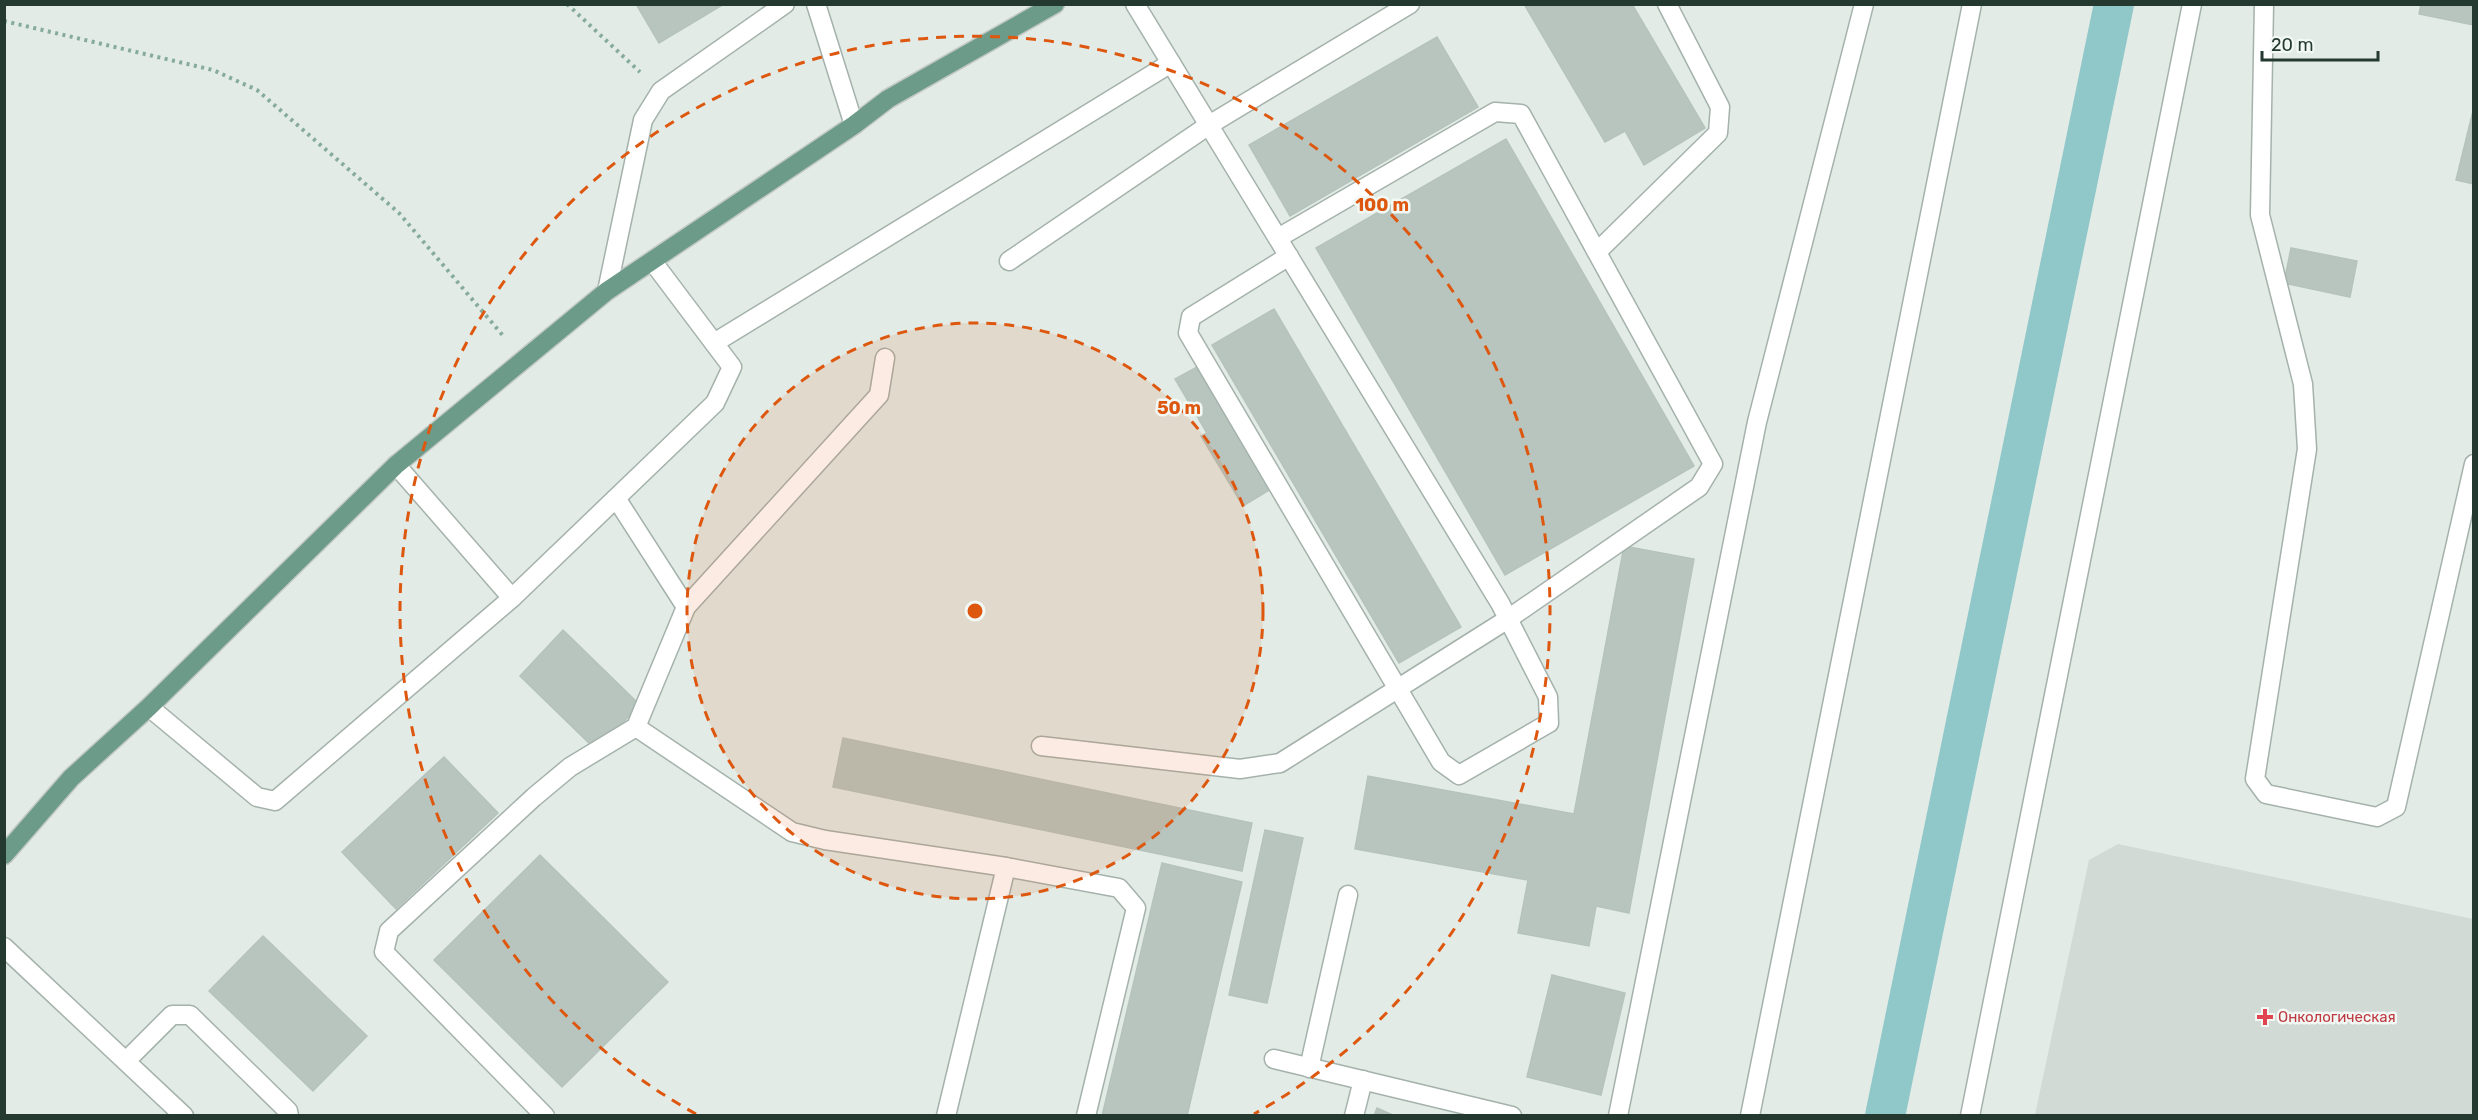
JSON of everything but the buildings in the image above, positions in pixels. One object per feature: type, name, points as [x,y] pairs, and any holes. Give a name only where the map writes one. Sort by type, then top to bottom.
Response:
[{"type":"main road","points":[[4,855],[71,778],[149,707],[396,465],[607,291],[854,125],[888,99],[1055,4]]},
{"type":"street","points":[[607,291],[643,120],[661,91],[785,4]]},
{"type":"street","points":[[816,4],[854,125]]},
{"type":"street","points":[[1135,4],[1289,256],[1508,619],[1548,697],[1549,723],[1459,775],[1441,762],[1188,333],[1191,317],[1289,256]]},
{"type":"street","points":[[1009,261],[1209,125],[1410,4]]},
{"type":"street","points":[[1597,252],[1718,134],[1720,107],[1666,4]]},
{"type":"street","points":[[1618,1116],[1757,422],[1864,4]]},
{"type":"street","points":[[1750,1116],[1972,4]]},
{"type":"street","points":[[1970,1116],[2192,4]]},
{"type":"street","points":[[2264,4],[2260,215],[2303,384],[2307,449],[2255,779],[2266,794],[2377,816],[2396,807],[2474,464]]},
{"type":"street","points":[[714,343],[1171,63]]},
{"type":"street","points":[[1041,746],[1240,769],[1280,763],[1508,619],[1699,488],[1713,464],[1521,114],[1495,112],[1278,238]]},
{"type":"street","points":[[149,707],[257,797],[275,801],[512,598],[715,403],[732,367],[652,262]]},
{"type":"street","points":[[545,1116],[384,952],[389,931],[534,796],[570,767],[636,727],[686,607],[879,395],[885,358]]},
{"type":"street","points":[[396,465],[512,598]]},
{"type":"street","points":[[616,498],[686,607]]},
{"type":"street","points":[[636,727],[792,832],[825,840],[1006,867],[1119,888],[1136,908],[1086,1116]]},
{"type":"street","points":[[946,1116],[1006,867]]},
{"type":"street","points":[[1309,1068],[1348,895]]},
{"type":"street","points":[[4,947],[184,1116]]},
{"type":"street","points":[[126,1061],[172,1015],[190,1015],[288,1111],[289,1116]]},
{"type":"street","points":[[1274,1059],[1512,1116]]},
{"type":"street","points":[[1354,1116],[1363,1080]]},
{"type":"path","points":[[567,4],[661,91]]},
{"type":"path","points":[[4,21],[213,69],[257,90],[399,213],[523,360]]},
{"type":"shaded area","name":"Онкологическая","points":[[2118,844],[2473,919],[2473,1115],[2035,1115],[2089,860]]},
{"type":"waterway","points":[[1885,1116],[2114,4]]},
{"type":"place","name":"Онкологическая","points":[[2265,1017]]}]
